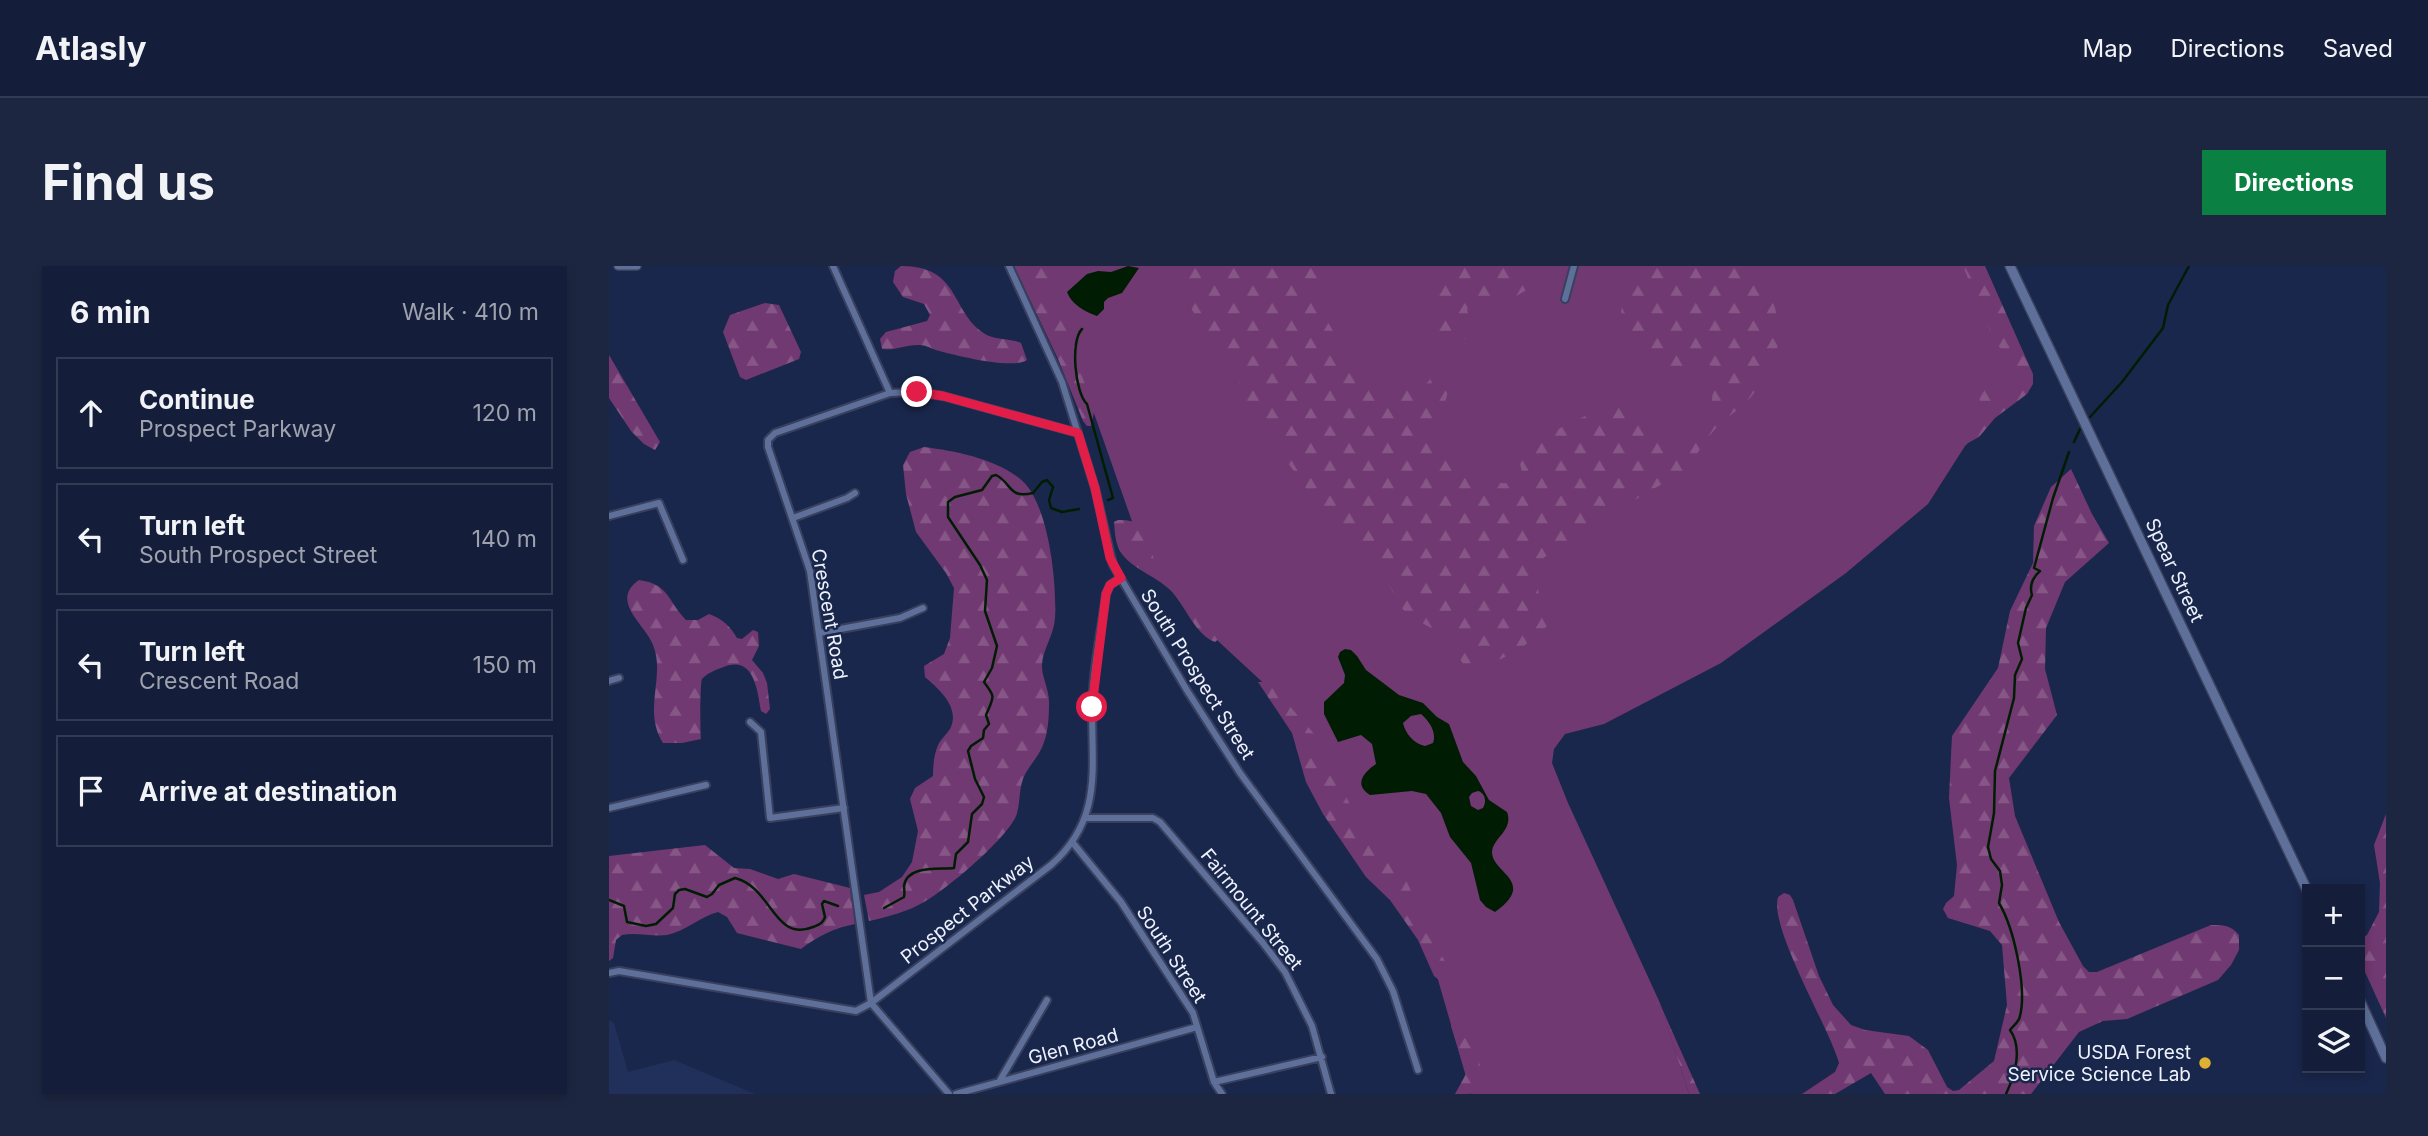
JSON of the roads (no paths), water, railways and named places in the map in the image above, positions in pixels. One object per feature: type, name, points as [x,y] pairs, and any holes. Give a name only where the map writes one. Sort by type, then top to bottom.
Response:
[{"type":"main road","name":"Spear Street","points":[[2010,266],[2304,884]]},
{"type":"main road","points":[[2364,1010],[2386,1058]]},
{"type":"street","points":[[618,266],[637,266]]},
{"type":"street","points":[[833,266],[890,393]]},
{"type":"street","name":"South Prospect Street","points":[[1009,266],[1062,382],[1095,488],[1110,558],[1188,692],[1240,773],[1377,959],[1393,991],[1418,1070]]},
{"type":"street","points":[[1565,299],[1574,266]]},
{"type":"street","name":"Crescent Road","points":[[871,1003],[808,563],[768,447],[769,437],[890,393],[917,392],[943,396],[1078,433]]},
{"type":"street","points":[[793,518],[855,493]]},
{"type":"street","points":[[609,516],[659,503],[683,560]]},
{"type":"street","name":"Prospect Parkway","points":[[609,973],[619,971],[850,1012],[871,1003],[1051,865],[1073,842],[1086,818],[1092,785],[1092,707],[1096,662],[1107,590],[1121,578]]},
{"type":"street","points":[[819,633],[900,618],[923,608]]},
{"type":"street","points":[[609,681],[619,678]]},
{"type":"street","points":[[750,722],[761,732],[770,818],[845,808]]},
{"type":"street","points":[[609,808],[706,785]]},
{"type":"street","name":"Fairmount Street","points":[[1086,818],[1153,818],[1160,822],[1278,961],[1312,1026],[1331,1094]]},
{"type":"street","name":"South Street","points":[[1073,842],[1121,902],[1186,1002],[1197,1027],[1214,1082],[1222,1094]]},
{"type":"street","points":[[999,1082],[1047,1000]]},
{"type":"street","points":[[871,1003],[949,1094]]},
{"type":"street","name":"Glen Road","points":[[956,1094],[1197,1027]]},
{"type":"street","points":[[1214,1082],[1322,1057]]},
{"type":"waterway","points":[[2090,417],[2122,382],[2163,328],[2168,305],[2189,266]]},
{"type":"waterway","points":[[1082,329],[1076,344],[1077,379],[1087,404],[1113,498],[1108,500]]},
{"type":"waterway","points":[[2074,442],[2080,429]]},
{"type":"waterway","points":[[2006,1094],[2015,1070],[2017,1053],[2010,1030],[2019,1018],[2022,990],[2014,942],[1999,903],[2002,885],[2000,871],[1991,859],[1988,847],[1994,813],[1995,771],[2014,698],[2015,675],[2022,659],[2018,643],[2026,608],[2032,595],[2032,582],[2040,571],[2034,568],[2069,452]]},
{"type":"waterway","points":[[884,908],[904,897],[906,879],[911,874],[954,868],[956,854],[968,842],[972,814],[982,804],[984,797],[975,779],[968,751],[983,738],[984,730],[989,724],[986,715],[993,697],[984,682],[992,668],[997,646],[985,611],[987,580],[948,517],[948,502],[955,497],[982,490],[992,476],[996,475],[1019,494],[1033,493],[1047,480],[1053,487],[1049,500],[1051,508],[1062,512],[1079,509]]},
{"type":"waterway","points":[[609,900],[624,906],[627,922],[646,926],[656,924],[673,908],[675,894],[679,890],[685,889],[707,897],[719,885],[735,878],[747,883],[757,892],[781,921],[800,930],[823,921],[824,901],[838,906]]},
{"type":"place","name":"USDA Forest Service Science Lab","points":[[2205,1063]]}]
